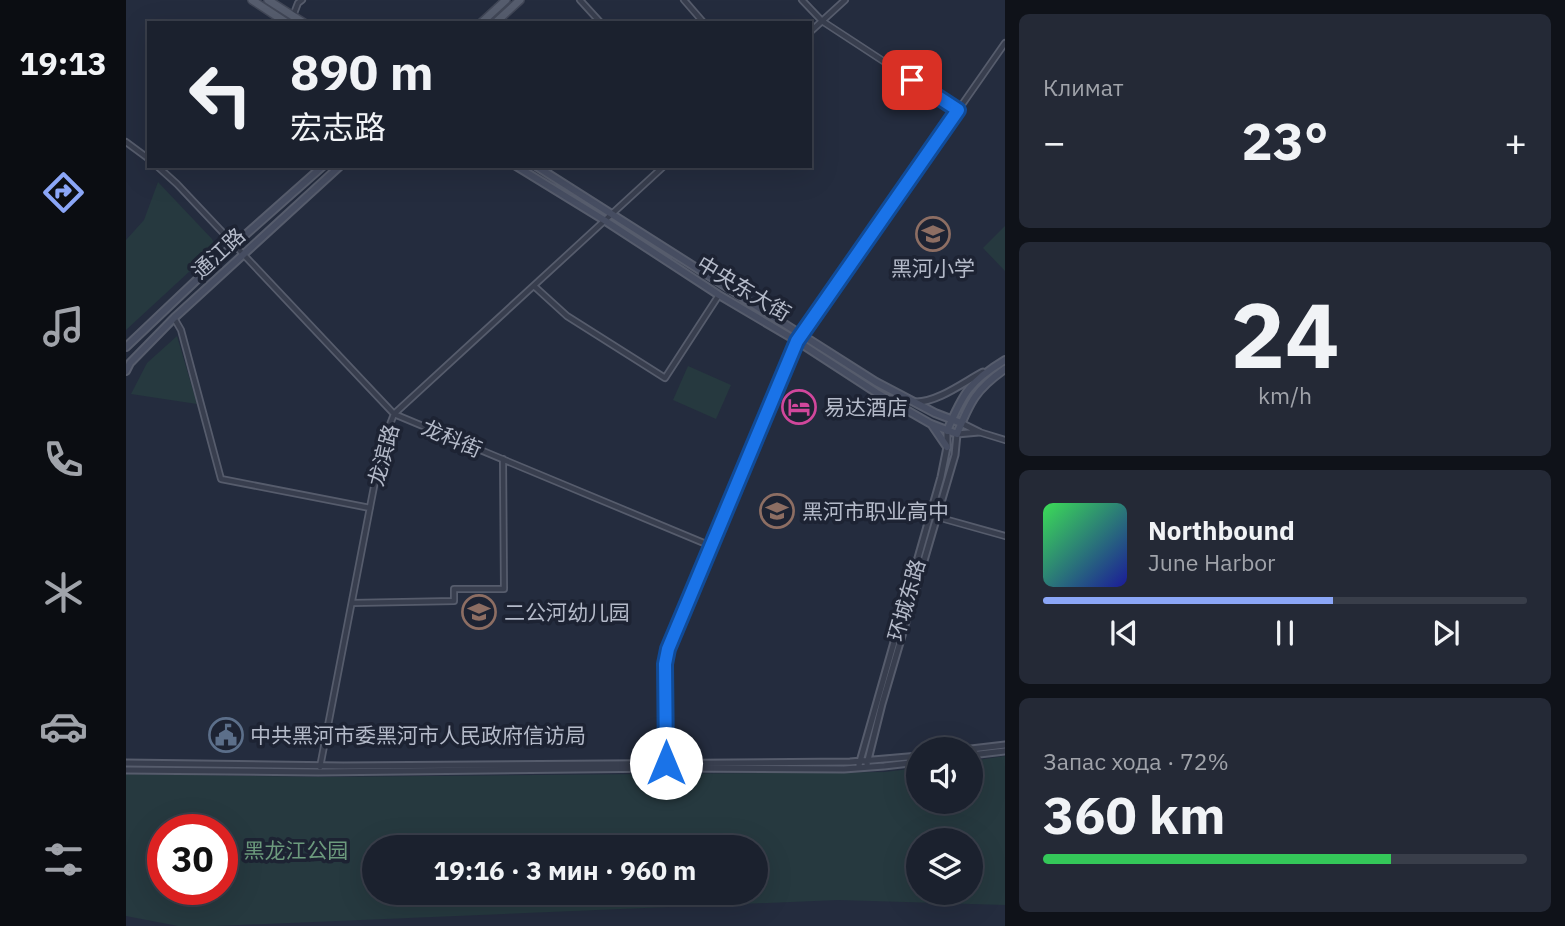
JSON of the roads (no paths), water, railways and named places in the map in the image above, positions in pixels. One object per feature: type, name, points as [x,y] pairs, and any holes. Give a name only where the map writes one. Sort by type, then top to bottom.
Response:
[{"type":"main road","points":[[252,0],[284,21]]},
{"type":"main road","points":[[268,0],[301,21]]},
{"type":"main road","points":[[483,21],[506,0]]},
{"type":"main road","points":[[497,21],[520,0]]},
{"type":"main road","name":"通江路","points":[[126,348],[234,245],[321,168]]},
{"type":"main road","name":"通江路","points":[[126,371],[128,363],[174,318],[338,168]]},
{"type":"main road","name":"中央东大街","points":[[519,168],[719,295],[910,400],[961,423]]},
{"type":"main road","name":"中央东大街","points":[[539,168],[799,338],[877,393],[931,424],[957,434]]},
{"type":"main road","points":[[947,431],[964,394],[972,384],[1003,361]]},
{"type":"main road","points":[[957,434],[979,390],[1005,369]]},
{"type":"main road","points":[[931,424],[947,447]]},
{"type":"street","points":[[293,16],[302,0]]},
{"type":"street","points":[[580,0],[599,21]]},
{"type":"street","points":[[684,0],[702,21]]},
{"type":"street","points":[[802,0],[822,21],[958,110]]},
{"type":"street","points":[[812,30],[845,0]]},
{"type":"street","points":[[666,766],[665,664],[668,649],[799,338],[1005,43]]},
{"type":"street","points":[[126,142],[147,158]]},
{"type":"street","name":"龙科街","points":[[159,168],[394,414],[711,546]]},
{"type":"street","name":"龙滨路","points":[[319,769],[382,445],[394,414],[662,168]]},
{"type":"street","points":[[534,286],[567,316],[665,378],[719,295]]},
{"type":"street","points":[[174,318],[181,330],[221,479],[370,508]]},
{"type":"street","points":[[910,400],[920,402],[936,398],[1003,361]]},
{"type":"street","points":[[961,423],[1005,440]]},
{"type":"street","name":"环城东路","points":[[867,764],[933,516],[947,447],[947,431]]},
{"type":"street","points":[[957,434],[979,432]]},
{"type":"street","name":"环城东路","points":[[859,765],[933,516],[955,456],[957,434]]},
{"type":"street","points":[[352,603],[454,601],[454,589],[504,589],[503,459]]},
{"type":"street","points":[[933,516],[1004,534]]},
{"type":"street","points":[[983,748],[1005,745]]},
{"type":"street","points":[[983,754],[1005,751]]},
{"type":"street","points":[[126,770],[859,765],[906,758]]},
{"type":"street","points":[[867,764],[906,762]]},
{"type":"street","points":[[126,763],[319,769]]},
{"type":"place","name":"黑河小学","points":[[933,234]]},
{"type":"place","name":"易达酒店","points":[[799,407]]},
{"type":"place","name":"黑河市职业高中","points":[[777,511]]},
{"type":"place","name":"二公河幼儿园","points":[[479,612]]},
{"type":"place","name":"中共黑河市委黑河市人民政府信访局","points":[[226,735]]},
{"type":"park label","name":"黑龙江公园","points":[[296,850]]}]
